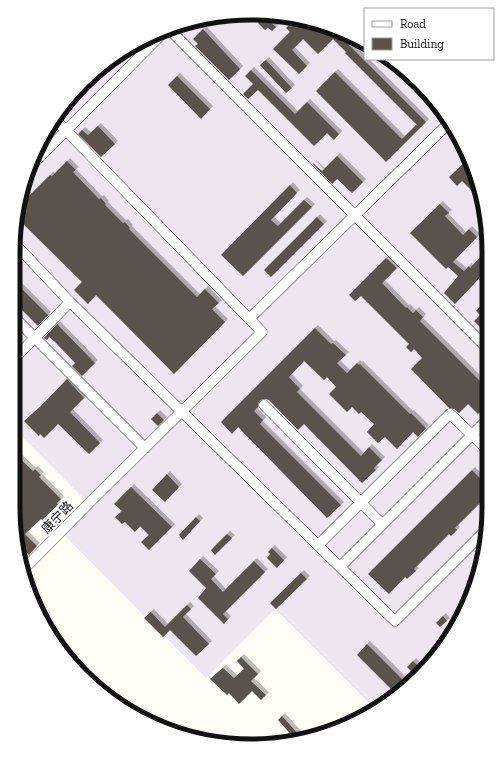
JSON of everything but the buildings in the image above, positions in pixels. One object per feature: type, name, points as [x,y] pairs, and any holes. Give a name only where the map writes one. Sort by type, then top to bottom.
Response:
[{"type":"street","points":[[174,34],[482,343]]},
{"type":"street","points":[[41,156],[154,42]]},
{"type":"street","points":[[59,123],[249,319],[445,127]]},
{"type":"street","points":[[20,249],[70,302],[395,621],[480,537]]},
{"type":"street","points":[[20,353],[70,302]]},
{"type":"street","name":"康宁路","points":[[27,566],[262,332],[249,319]]},
{"type":"street","points":[[20,323],[145,448]]},
{"type":"street","points":[[264,405],[382,524]]},
{"type":"street","points":[[318,545],[450,414],[482,444]]},
{"type":"street","points":[[340,567],[482,425]]},
{"type":"shaded area","points":[[236,20],[266,20],[296,24],[325,32],[353,44],[364,50],[364,60],[380,60],[403,77],[425,99],[451,136],[470,177],[478,206],[482,236],[482,523],[478,553],[470,582],[451,624],[425,660],[403,682],[371,705],[275,609],[206,678],[59,530],[87,502],[20,434],[20,236],[24,206],[32,177],[51,135],[77,99],[110,68],[149,44],[177,32],[206,24]]}]
